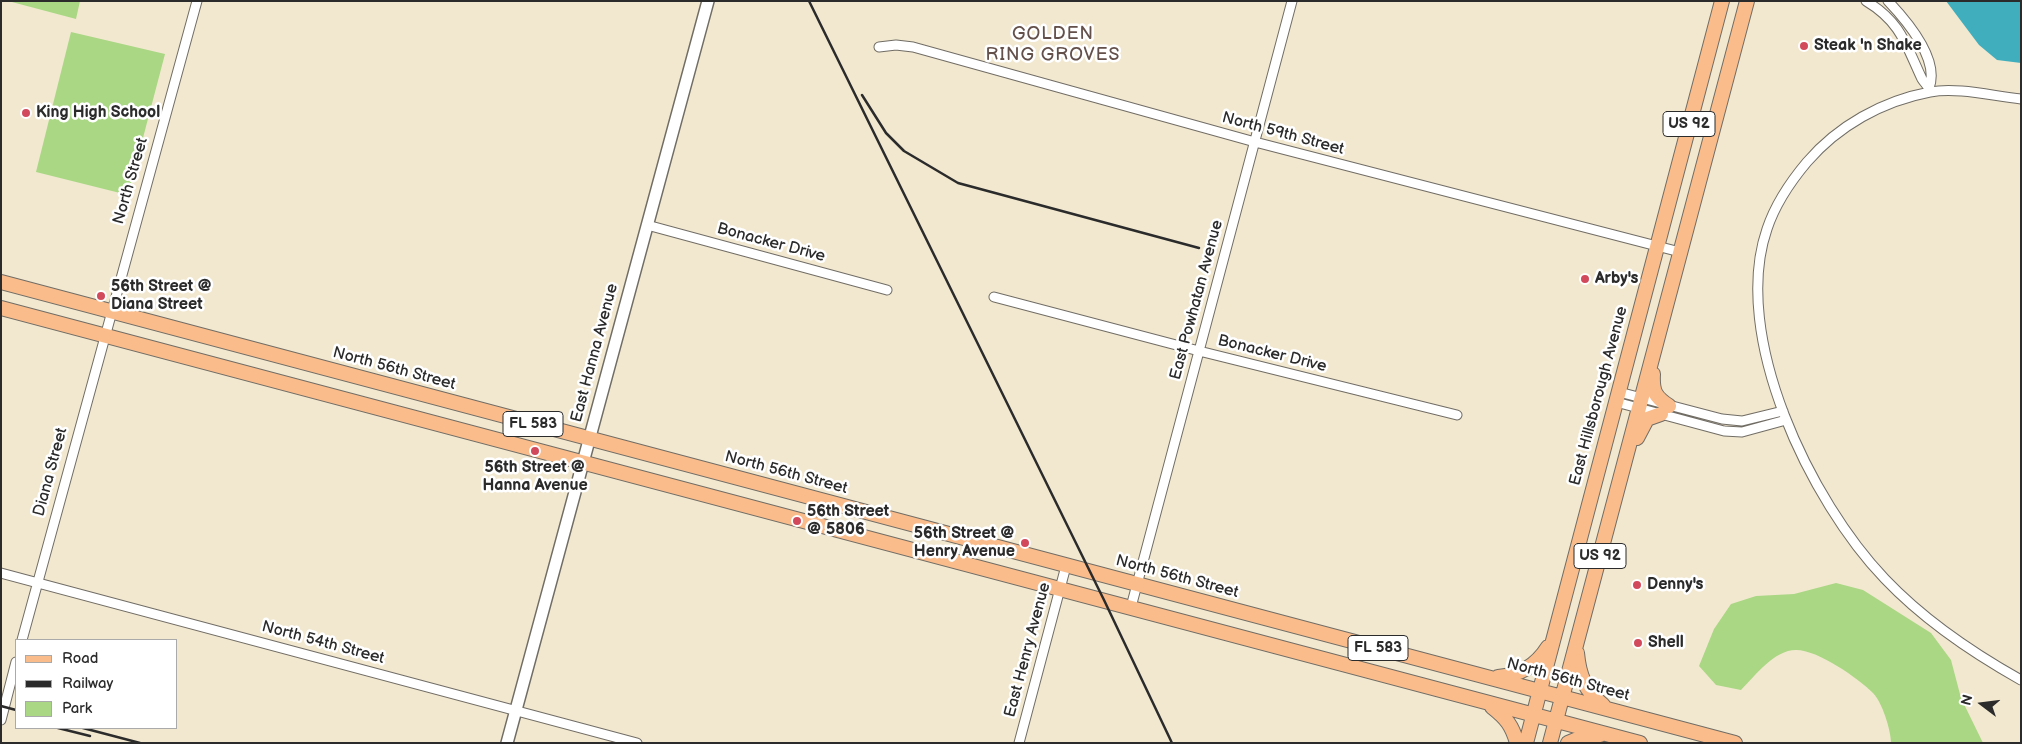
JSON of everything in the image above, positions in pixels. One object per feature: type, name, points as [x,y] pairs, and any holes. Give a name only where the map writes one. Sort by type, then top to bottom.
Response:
[{"type":"main road","name":"East Hillsborough Avenue","points":[[1526,743],[1722,1]]},
{"type":"main road","name":"US 92","points":[[1550,743],[1746,1]]},
{"type":"main road","name":"North 56th Street","points":[[1,282],[1735,743]]},
{"type":"main road","name":"FL 583","points":[[1,308],[1640,743]]},
{"type":"main road","points":[[1622,470],[1647,419],[1665,410],[1652,388],[1656,362],[1654,349]]},
{"type":"main road","points":[[401,414],[407,390]]},
{"type":"main road","points":[[820,525],[826,502]]},
{"type":"main road","points":[[1489,678],[1513,675],[1526,670],[1542,657],[1552,640]]},
{"type":"main road","points":[[1576,644],[1579,670],[1584,684],[1591,696],[1609,709]]},
{"type":"main road","points":[[1485,702],[1507,718],[1517,743]]},
{"type":"main road","points":[[1568,743],[1585,736],[1608,734]]},
{"type":"street","name":"North Street","points":[[110,311],[197,1]]},
{"type":"street","name":"East Hanna Avenue","points":[[508,743],[708,1]]},
{"type":"street","name":"East Powhatan Avenue","points":[[1131,607],[1292,1]]},
{"type":"street","points":[[1866,1],[1887,15],[1904,36],[1923,81],[1930,90]]},
{"type":"street","points":[[1888,1],[1906,20],[1924,50],[1933,78],[1930,90]]},
{"type":"street","name":"North 59th Street","points":[[879,47],[896,45],[913,47],[1255,142],[1680,252]]},
{"type":"street","points":[[2021,99],[1968,92],[1930,90],[1881,107],[1856,120],[1833,136],[1802,168],[1773,214],[1767,229],[1760,258],[1758,304],[1764,346],[1786,420],[1801,454],[1837,518],[1883,578],[1909,604],[1984,660],[2021,680]]},
{"type":"street","name":"Bonacker Drive","points":[[647,225],[887,290]]},
{"type":"street","name":"Bonacker Drive","points":[[994,297],[1199,351],[1457,415]]},
{"type":"street","name":"Diana Street","points":[[22,639],[110,311]]},
{"type":"street","points":[[1617,397],[1665,410],[1724,431],[1742,432],[1786,420]]},
{"type":"street","points":[[1665,410],[1722,420],[1742,421],[1784,410]]},
{"type":"street","name":"East Henry Avenue","points":[[1019,743],[1066,566]]},
{"type":"street","name":"North 54th Street","points":[[1,573],[637,743]]},
{"type":"street","points":[[1,720],[15,666]]},
{"type":"green space","points":[[8,1],[80,1],[76,19]]},
{"type":"green space","points":[[71,32],[165,54],[128,195],[36,172]]},
{"type":"green space","points":[[1836,583],[1863,590],[1931,633],[1951,660],[1961,698],[1983,743],[1891,743],[1885,716],[1880,703],[1873,693],[1837,666],[1805,651],[1796,650],[1780,654],[1766,664],[1741,690],[1716,685],[1699,666],[1714,629],[1731,604],[1756,596],[1794,594]]},
{"type":"water","points":[[1946,1],[2021,1],[2021,63],[1997,60],[1979,45]]},
{"type":"railway","points":[[809,1],[1104,600],[1172,743]]},
{"type":"railway","points":[[862,95],[886,133],[904,151],[958,183],[1199,248]]},
{"type":"railway","points":[[1,706],[15,710]]},
{"type":"railway","points":[[62,729],[90,736]]},
{"type":"railway","points":[[87,729],[140,743]]},
{"type":"place","name":"Steak 'n Shake","points":[[1804,46]]},
{"type":"place","name":"King High School","points":[[26,113]]},
{"type":"place","name":"Arby's","points":[[1585,279]]},
{"type":"place","name":"56th Street @ Diana Street","points":[[101,296]]},
{"type":"place","name":"56th Street @ Hanna Avenue","points":[[535,451]]},
{"type":"place","name":"56th Street @ 5806","points":[[797,521]]},
{"type":"place","name":"56th Street @ Henry Avenue","points":[[1025,543]]},
{"type":"place","name":"Denny's","points":[[1637,585]]},
{"type":"place","name":"Shell","points":[[1638,643]]},
{"type":"district","name":"GOLDEN RING GROVES","points":[[1053,44]]}]
